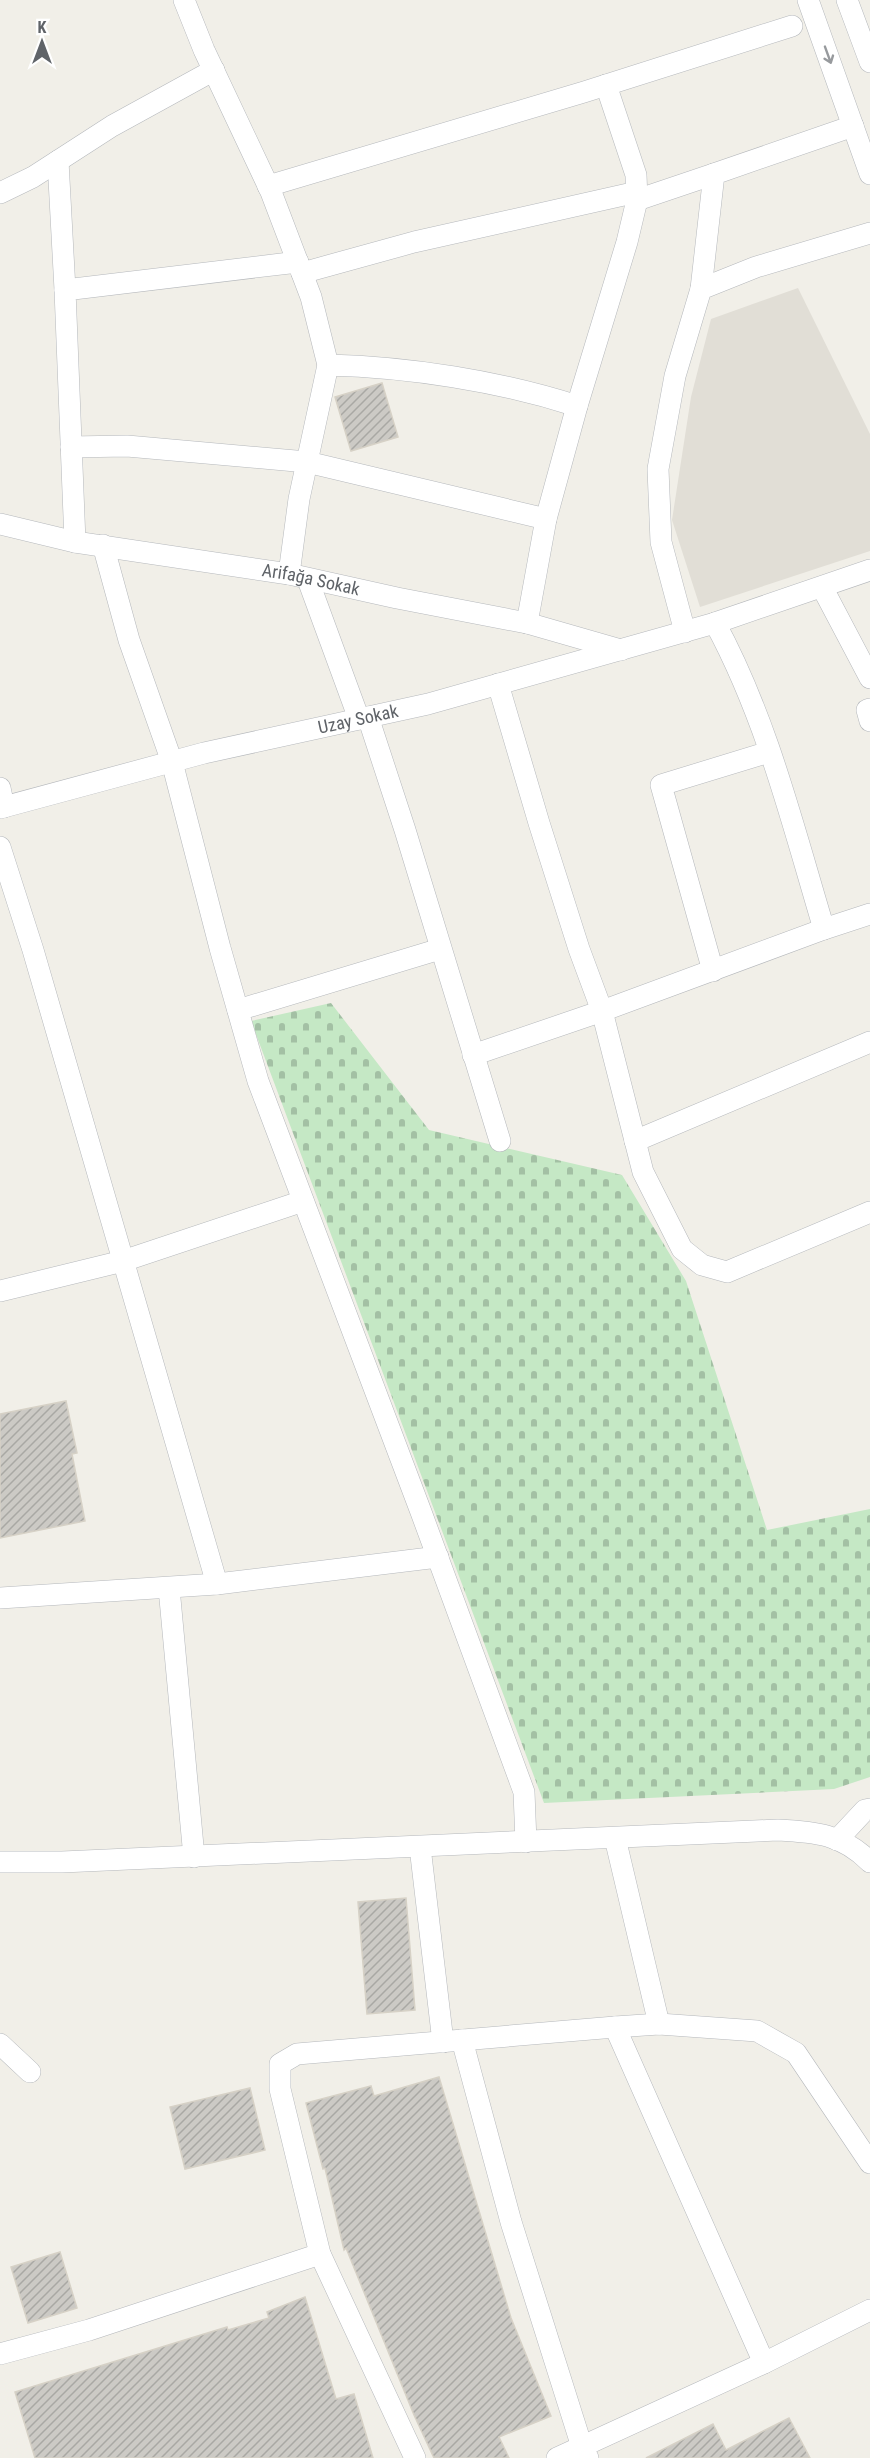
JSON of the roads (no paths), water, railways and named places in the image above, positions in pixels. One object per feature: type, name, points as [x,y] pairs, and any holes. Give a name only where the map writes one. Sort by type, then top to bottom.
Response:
[{"type":"street","points":[[184,0],[268,186],[311,297],[328,365],[299,499],[298,577],[364,718],[405,830],[500,1141]]},
{"type":"street","points":[[808,0],[870,174]]},
{"type":"street","points":[[847,0],[870,62]]},
{"type":"street","points":[[268,186],[606,85],[792,26]]},
{"type":"street","points":[[0,193],[33,177],[112,126],[214,70]]},
{"type":"street","points":[[527,623],[546,519],[577,406],[627,242],[637,196],[636,175],[606,85]]},
{"type":"street","points":[[65,290],[300,268],[637,196],[714,174],[853,126]]},
{"type":"street","points":[[58,160],[75,542]]},
{"type":"street","points":[[685,632],[661,542],[658,469],[675,376],[701,289],[714,174]]},
{"type":"street","points":[[701,289],[756,267],[870,233]]},
{"type":"street","points":[[328,365],[378,366],[532,392],[577,406]]},
{"type":"street","points":[[71,447],[127,446],[307,462],[546,519]]},
{"type":"street","name":"Arifağa Sokak","points":[[0,524],[75,542],[298,577],[527,623],[621,650]]},
{"type":"street","points":[[103,545],[129,640],[172,762],[258,1082],[438,1557],[524,1792],[526,1842]]},
{"type":"street","name":"Uzay Sokak","points":[[2,801],[428,704],[716,623],[870,570]]},
{"type":"street","points":[[822,587],[870,678]]},
{"type":"street","points":[[716,623],[753,703],[824,929]]},
{"type":"street","points":[[498,684],[542,834],[579,949],[602,1011],[643,1172],[682,1249],[702,1264],[727,1272],[870,1212]]},
{"type":"street","points":[[870,709],[867,710],[870,721]]},
{"type":"street","points":[[713,971],[661,785],[769,752]]},
{"type":"street","points":[[0,847],[33,950],[217,1584]]},
{"type":"street","points":[[473,1055],[870,914]]},
{"type":"street","points":[[238,1010],[440,949]]},
{"type":"street","points":[[635,1141],[870,1042]]},
{"type":"street","points":[[0,1291],[123,1261],[303,1201]]},
{"type":"street","points":[[0,1598],[217,1584],[438,1557]]},
{"type":"street","points":[[169,1588],[194,1857]]},
{"type":"street","points":[[837,1840],[865,1810],[870,1809]]},
{"type":"street","points":[[0,1862],[194,1857],[778,1830],[826,1834],[858,1850],[870,1862]]},
{"type":"street","points":[[615,1838],[659,2024]]},
{"type":"street","points":[[420,1847],[453,2041],[585,2452]]},
{"type":"street","points":[[415,2458],[320,2254],[280,2089],[280,2064],[297,2054],[615,2027],[659,2024],[757,2031],[796,2053],[870,2163]]},
{"type":"street","points":[[615,2027],[764,2363]]},
{"type":"street","points":[[0,2044],[30,2072]]},
{"type":"street","points":[[0,2354],[89,2330],[320,2254]]},
{"type":"street","points":[[557,2458],[585,2452],[870,2310]]}]
